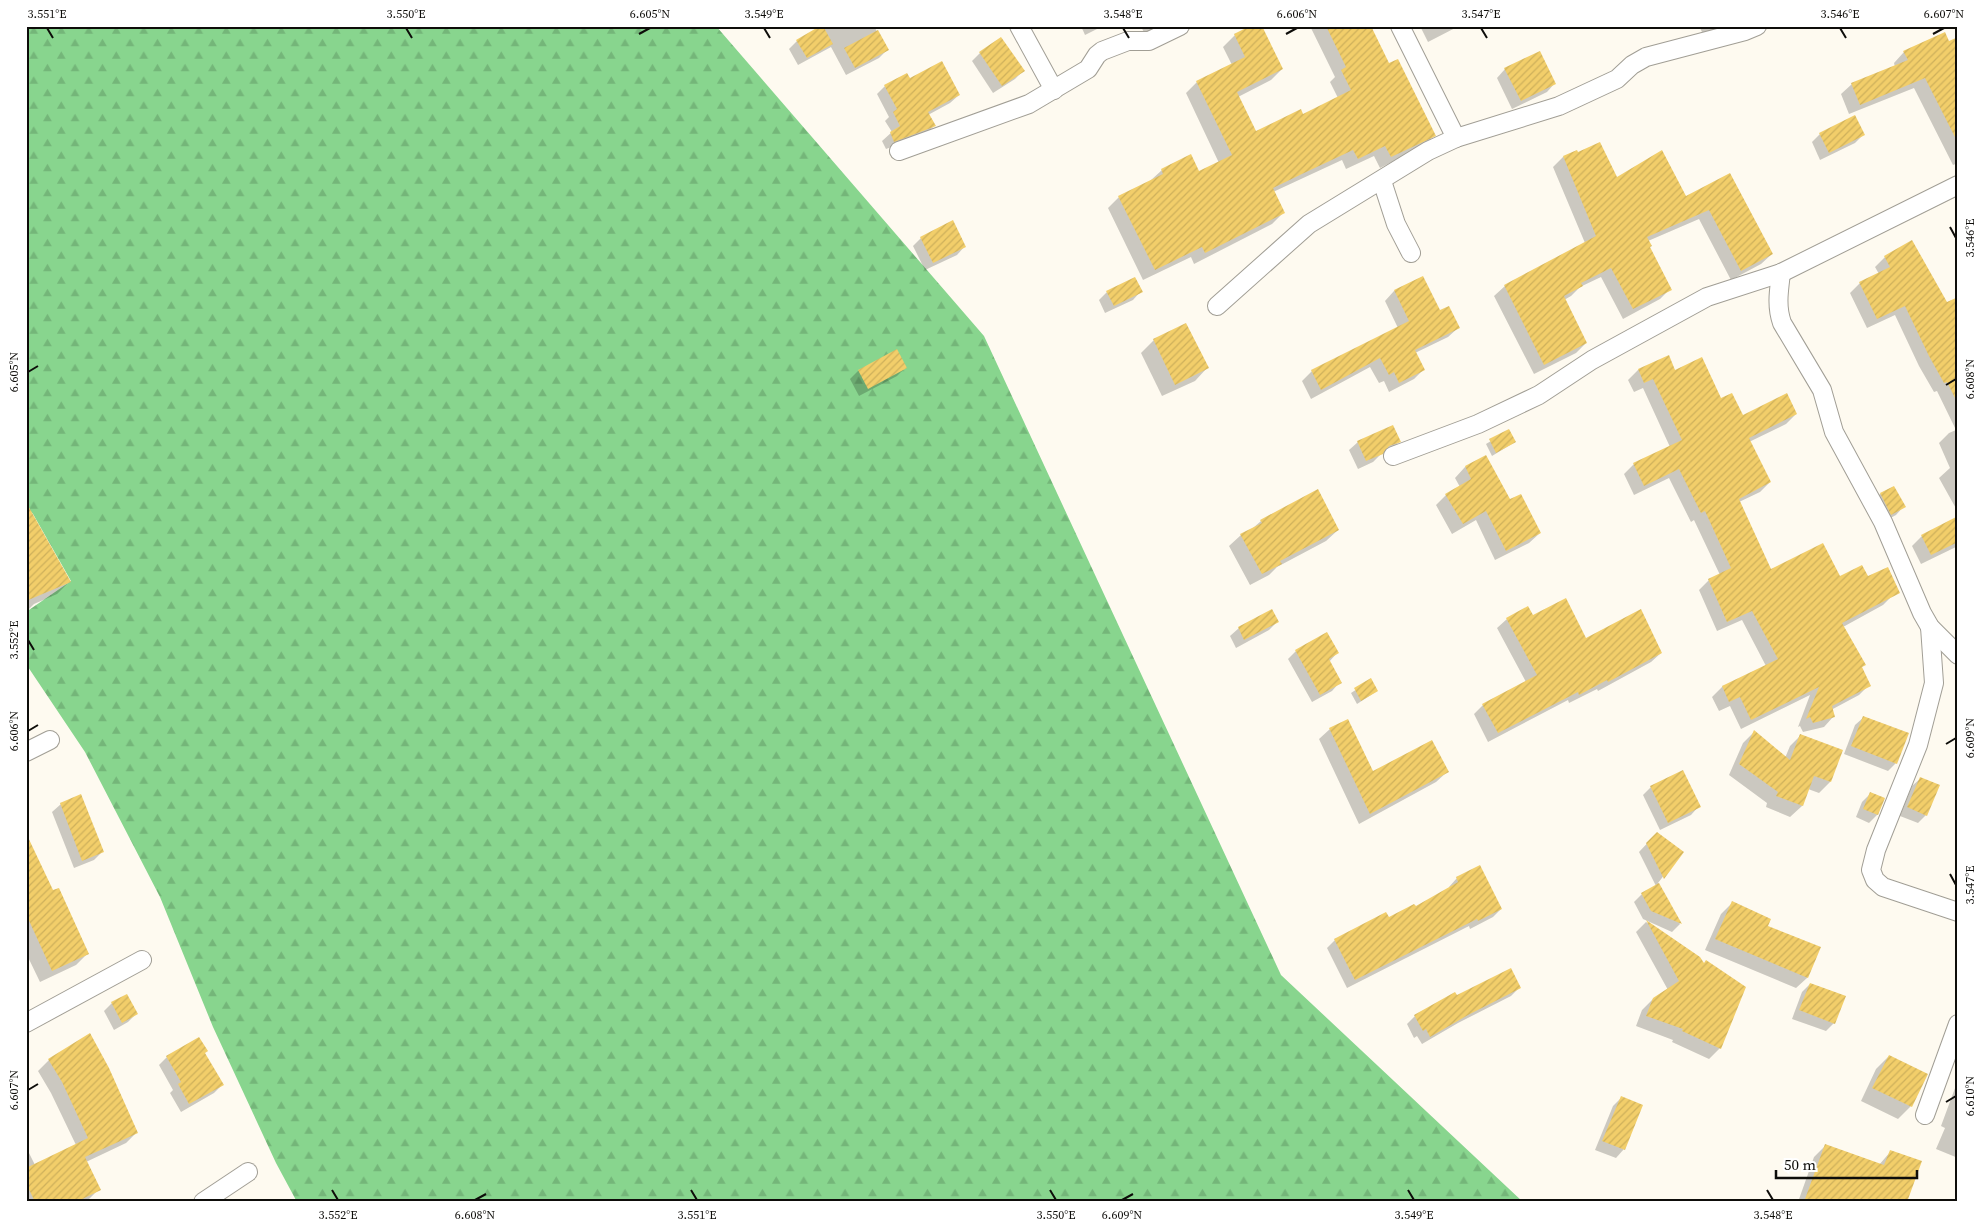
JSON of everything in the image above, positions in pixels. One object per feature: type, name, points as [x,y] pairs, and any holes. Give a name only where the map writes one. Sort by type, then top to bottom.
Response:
[{"type":"street","points":[[1019,26],[1054,90]]},
{"type":"street","points":[[899,151],[1029,104],[1088,69],[1102,51],[1128,41],[1149,41],[1180,26]]},
{"type":"street","points":[[1400,26],[1456,138]]},
{"type":"street","points":[[1218,306],[1310,224],[1428,151],[1456,138],[1559,106],[1617,79],[1632,65],[1646,57],[1746,31],[1757,26]]},
{"type":"street","points":[[1382,181],[1396,224],[1411,253]]},
{"type":"street","points":[[1393,456],[1478,424],[1539,396],[1592,360],[1707,297],[1781,273],[1958,185]]},
{"type":"street","points":[[1781,273],[1778,312],[1782,323],[1822,390],[1834,432],[1883,522],[1922,613],[1930,627],[1958,655]]},
{"type":"street","points":[[1930,627],[1934,683],[1918,745],[1876,850],[1872,870],[1875,880],[1883,887],[1958,912]]},
{"type":"street","points":[[26,752],[50,740]]},
{"type":"street","points":[[26,1023],[142,960]]},
{"type":"street","points":[[1925,1115],[1958,1024]]},
{"type":"street","points":[[203,1202],[248,1172]]},
{"type":"green space","points":[[26,26],[716,26],[984,336],[1281,975],[1523,1202],[297,1202],[276,1163],[213,1027],[160,897],[85,752],[26,664],[26,612],[71,581],[33,514],[26,506]]},
{"type":"building","points":[[823,26],[833,44],[807,58],[796,40]]},
{"type":"building","points":[[1250,26],[1262,26],[1283,69],[1237,92],[1256,131],[1301,109],[1303,114],[1351,90],[1341,70],[1346,67],[1326,26],[1371,26],[1389,63],[1398,59],[1436,136],[1391,157],[1385,146],[1358,159],[1353,150],[1304,173],[1273,188],[1285,213],[1205,253],[1202,247],[1155,270],[1118,196],[1163,174],[1161,169],[1191,154],[1199,171],[1232,155],[1196,81],[1245,57],[1234,34]]},
{"type":"building","points":[[878,30],[889,50],[855,68],[844,48]]},
{"type":"building","points":[[1945,32],[1949,41],[1958,37],[1958,143],[1925,78],[1860,105],[1851,83],[1908,60],[1903,51]]},
{"type":"building","points":[[1001,37],[1025,71],[1002,86],[979,52]]},
{"type":"building","points":[[1540,51],[1556,84],[1521,101],[1504,68]]},
{"type":"building","points":[[942,61],[960,95],[928,112],[936,126],[894,142],[890,132],[900,126],[893,112],[897,109],[884,85],[907,73],[910,78]]},
{"type":"building","points":[[1855,115],[1865,135],[1829,153],[1819,133]]},
{"type":"building","points":[[1600,142],[1617,177],[1662,150],[1686,196],[1730,173],[1773,254],[1741,271],[1709,210],[1647,237],[1652,246],[1650,247],[1672,290],[1633,309],[1611,268],[1581,283],[1583,286],[1564,296],[1587,343],[1544,365],[1504,285],[1596,236],[1563,156],[1577,150],[1578,152]]},
{"type":"building","points":[[953,220],[966,247],[933,263],[920,237]]},
{"type":"building","points":[[1912,240],[1947,302],[1958,297],[1958,404],[1947,382],[1944,383],[1929,356],[1905,306],[1877,319],[1859,282],[1890,267],[1884,256]]},
{"type":"building","points":[[1423,276],[1440,310],[1449,306],[1460,328],[1415,350],[1425,370],[1399,383],[1394,372],[1389,375],[1380,358],[1321,390],[1311,370],[1409,321],[1394,290]]},
{"type":"building","points":[[1135,277],[1143,292],[1114,306],[1106,291]]},
{"type":"building","points":[[1186,323],[1209,368],[1175,385],[1153,339]]},
{"type":"building","points":[[897,349],[907,368],[868,389],[858,370]]},
{"type":"building","points":[[1669,355],[1675,370],[1702,357],[1721,398],[1732,393],[1743,415],[1787,393],[1797,414],[1749,438],[1771,482],[1739,499],[1771,569],[1823,543],[1840,576],[1862,565],[1868,576],[1888,567],[1900,593],[1842,623],[1866,665],[1862,667],[1871,686],[1832,706],[1835,717],[1813,723],[1810,717],[1806,719],[1819,687],[1751,720],[1740,697],[1729,702],[1722,686],[1778,659],[1752,611],[1727,622],[1708,579],[1731,568],[1705,511],[1701,513],[1679,469],[1644,486],[1633,463],[1682,440],[1653,379],[1644,383],[1638,369]]},
{"type":"building","points":[[1393,425],[1401,442],[1389,446],[1383,454],[1366,461],[1357,441]]},
{"type":"building","points":[[1509,429],[1516,442],[1496,453],[1489,439]]},
{"type":"building","points":[[1486,455],[1510,499],[1521,494],[1541,533],[1506,551],[1486,511],[1463,524],[1445,494],[1471,479],[1465,466]]},
{"type":"building","points":[[1894,486],[1906,507],[1891,515],[1880,493]]},
{"type":"building","points":[[1318,489],[1339,530],[1280,561],[1282,564],[1262,574],[1240,534],[1262,523],[1260,520]]},
{"type":"building","points":[[26,502],[71,582],[26,601]]},
{"type":"building","points":[[1958,516],[1958,542],[1931,555],[1921,535]]},
{"type":"building","points":[[1566,598],[1586,638],[1641,609],[1662,653],[1608,682],[1607,680],[1579,695],[1578,692],[1498,733],[1482,704],[1537,675],[1506,618],[1528,606],[1533,615]]},
{"type":"building","points":[[1272,609],[1279,622],[1244,640],[1238,627]]},
{"type":"building","points":[[1327,632],[1339,653],[1329,659],[1342,683],[1320,695],[1295,650]]},
{"type":"building","points":[[1371,678],[1378,691],[1361,701],[1354,688]]},
{"type":"building","points":[[1863,716],[1909,733],[1897,764],[1851,746]]},
{"type":"building","points":[[1348,719],[1373,771],[1432,740],[1449,772],[1370,814],[1329,728]]},
{"type":"building","points":[[1754,730],[1790,760],[1800,734],[1843,750],[1831,782],[1814,776],[1803,806],[1776,796],[1778,792],[1739,764]]},
{"type":"building","points":[[1683,770],[1701,807],[1668,823],[1650,786]]},
{"type":"building","points":[[1920,777],[1940,785],[1927,816],[1907,807]]},
{"type":"building","points":[[1870,792],[1885,798],[1878,815],[1863,809]]},
{"type":"building","points":[[81,794],[104,852],[82,861],[60,803]]},
{"type":"building","points":[[1657,832],[1684,852],[1664,879],[1646,843]]},
{"type":"building","points":[[26,833],[53,890],[59,888],[89,954],[52,971],[26,914]]},
{"type":"building","points":[[1480,865],[1502,909],[1478,921],[1477,919],[1355,980],[1334,939],[1386,912],[1389,917],[1414,904],[1416,906],[1458,882],[1456,877]]},
{"type":"building","points":[[1659,883],[1682,924],[1651,911],[1641,893]]},
{"type":"building","points":[[1732,901],[1771,919],[1768,926],[1821,947],[1808,978],[1715,939]]},
{"type":"building","points":[[1646,920],[1700,957],[1704,963],[1706,960],[1746,987],[1721,1049],[1682,1031],[1683,1029],[1646,1016],[1653,998],[1679,981]]},
{"type":"building","points":[[1511,968],[1521,988],[1430,1037],[1426,1029],[1423,1031],[1414,1015],[1455,992],[1457,995]]},
{"type":"building","points":[[1810,983],[1846,996],[1835,1024],[1799,1010]]},
{"type":"building","points":[[127,994],[138,1014],[122,1023],[111,1002]]},
{"type":"building","points":[[90,1033],[109,1068],[138,1133],[85,1157],[101,1190],[76,1202],[35,1202],[26,1183],[26,1168],[88,1138],[62,1082],[48,1059]]},
{"type":"building","points":[[199,1037],[208,1051],[205,1053],[224,1085],[189,1104],[178,1084],[181,1082],[166,1056]]},
{"type":"building","points":[[1889,1055],[1928,1074],[1912,1107],[1872,1088]]},
{"type":"building","points":[[1621,1096],[1643,1105],[1625,1150],[1602,1141]]},
{"type":"building","points":[[1825,1144],[1884,1165],[1890,1150],[1922,1161],[1907,1202],[1814,1202],[1805,1199]]}]
